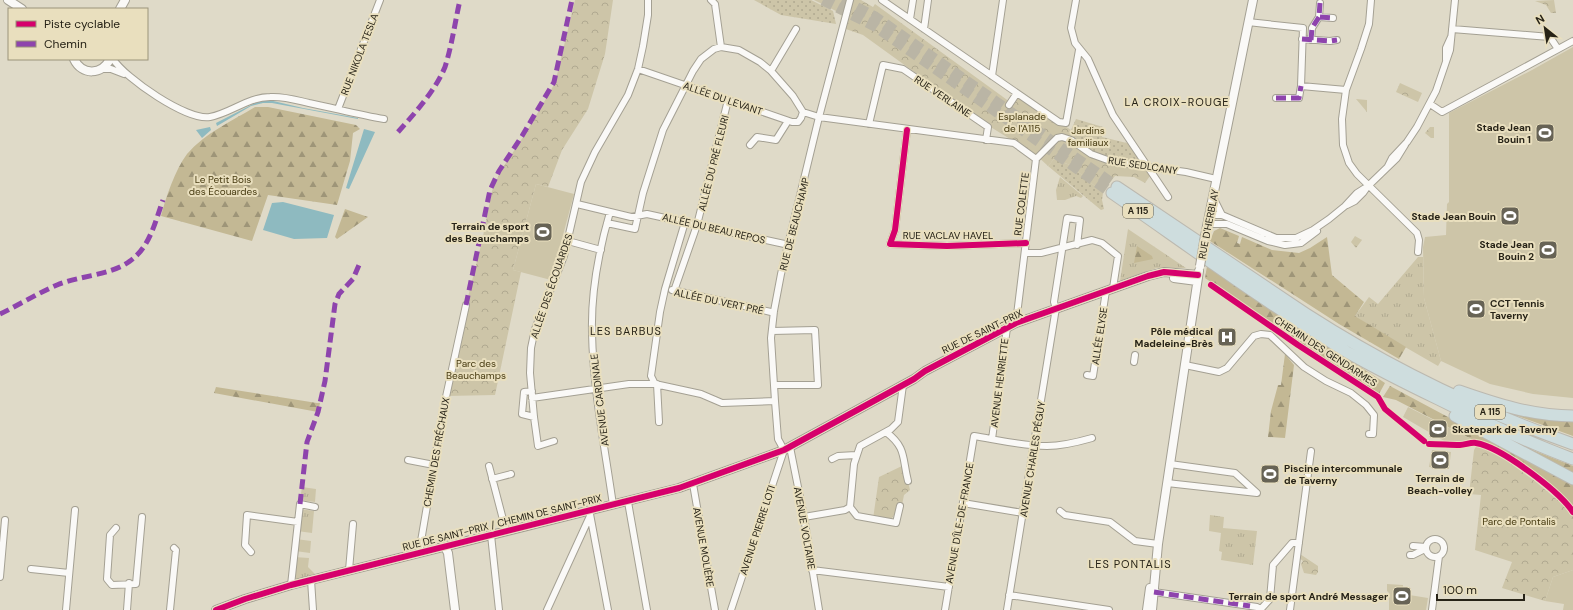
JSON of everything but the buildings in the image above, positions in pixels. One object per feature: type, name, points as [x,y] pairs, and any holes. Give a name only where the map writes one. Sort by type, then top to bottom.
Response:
[{"type":"highway","name":"A 115","points":[[1573,444],[1487,411],[1409,374],[1335,332],[1114,190],[1306,326],[1394,378],[1531,443],[1573,459]]},
{"type":"highway","points":[[1409,374],[1488,401],[1518,409],[1556,416],[1573,416]]},
{"type":"highway","points":[[1394,378],[1406,390],[1573,479]]},
{"type":"street","points":[[8,0],[20,8]]},
{"type":"street","name":"RUE NIKOLA TESLA","points":[[338,109],[380,0]]},
{"type":"street","name":"ALLÉE DES ÉCOUARDES","points":[[554,441],[538,446],[532,395],[531,348],[535,329],[564,256],[581,182],[595,152],[628,95],[638,69],[645,35],[648,0]]},
{"type":"street","points":[[711,0],[715,4],[721,47]]},
{"type":"street","name":"RUE DE BEAUCHAMP","points":[[787,448],[778,439],[772,332],[774,311],[819,117],[850,0]]},
{"type":"street","points":[[882,0],[1059,122],[1066,123],[1079,50]]},
{"type":"street","points":[[910,19],[913,0]]},
{"type":"street","points":[[924,30],[928,0]]},
{"type":"street","points":[[992,76],[1003,0]]},
{"type":"street","points":[[1076,0],[1071,28],[1074,43],[1079,50],[1085,54],[1113,114],[1168,198]]},
{"type":"street","name":"RUE D'HERBLAY","points":[[1152,610],[1158,544],[1198,278],[1207,224],[1253,0]]},
{"type":"street","points":[[1371,0],[1369,24],[1362,49],[1346,90],[1342,118],[1343,145],[1352,168],[1368,186],[1417,233],[1419,240],[1418,252]]},
{"type":"street","points":[[1207,224],[1227,224],[1268,242],[1280,245],[1290,245],[1306,240],[1345,206],[1357,193],[1368,186],[1401,154],[1406,142],[1430,104],[1438,86],[1446,60],[1446,48],[1451,37],[1455,0]]},
{"type":"street","points":[[1311,40],[1312,28],[1319,16],[1320,2]]},
{"type":"street","points":[[1319,16],[1333,18]]},
{"type":"street","points":[[1248,22],[1303,28],[1301,98],[1276,98]]},
{"type":"street","points":[[771,71],[796,29]]},
{"type":"street","points":[[1452,29],[1550,37],[1558,49]]},
{"type":"street","points":[[1302,39],[1337,40]]},
{"type":"street","points":[[1430,104],[1442,112],[1573,41]]},
{"type":"street","points":[[607,223],[635,228],[644,186],[663,130],[693,70],[701,60],[714,49],[721,47],[739,50],[760,62],[771,71],[793,96],[804,112],[819,117],[907,130],[1014,143],[1036,159]]},
{"type":"street","points":[[75,60],[79,67],[86,71],[95,72],[103,69],[111,69],[126,74]]},
{"type":"street","points":[[103,69],[109,60]]},
{"type":"street","points":[[114,60],[126,74],[171,105],[193,115],[203,117],[220,114],[254,98],[270,96],[287,98],[384,119]]},
{"type":"street","name":"RUE VERLAINE","points":[[869,124],[883,65],[903,69],[988,127],[986,140]]},
{"type":"street","name":"ALLÉE DU LEVANT","points":[[638,69],[788,120]]},
{"type":"street","points":[[1301,86],[1346,90]]},
{"type":"street","points":[[1009,105],[1017,93]]},
{"type":"street","name":"ALLÉE DU PRÉ FLEURI","points":[[674,290],[697,225],[728,100]]},
{"type":"street","points":[[750,145],[757,137],[776,140],[788,120],[798,122],[804,112]]},
{"type":"street","name":"RUE VACLAV HAVEL","points":[[907,130],[895,230],[890,244],[952,246],[1026,244]]},
{"type":"street","name":"RUE SEDLCANY","points":[[1036,159],[1057,138],[1062,137],[1071,140],[1091,154],[1113,162],[1186,172],[1216,179]]},
{"type":"street","name":"RUE COLETTE","points":[[1016,323],[1036,159]]},
{"type":"street","points":[[1213,197],[1222,214]]},
{"type":"street","name":"ALLÉE DU BEAU REPOS","points":[[577,204],[631,217],[647,214],[789,245]]},
{"type":"street","name":"AVENUE CARDINALE","points":[[610,212],[601,250],[594,295],[592,332],[596,389],[613,505]]},
{"type":"street","points":[[1209,215],[1222,214],[1263,234],[1282,239],[1301,237],[1329,219]]},
{"type":"street","name":"AVENUE CHARLES PÉGUY","points":[[1007,610],[1056,309],[1054,302],[1067,218],[1080,220],[1077,245]]},
{"type":"street","points":[[659,422],[656,384],[651,376],[655,342],[665,289],[685,222]]},
{"type":"street","points":[[1025,253],[1041,253],[1097,240],[1102,242],[1118,256],[1110,290]]},
{"type":"street","points":[[568,242],[601,250]]},
{"type":"street","name":"RUE DE SAINT-PRIX","points":[[787,448],[1016,323],[1155,274],[1164,272],[1198,278]]},
{"type":"street","name":"ALLÉE DU VERT PRÉ","points":[[665,289],[771,312],[774,311]]},
{"type":"street","name":"ALLÉE ELYSE","points":[[1087,375],[1093,376],[1110,290]]},
{"type":"street","name":"CHEMIN DES FRÉCHAUX","points":[[419,553],[444,406],[466,305]]},
{"type":"street","name":"AVENUE HENRIETTE","points":[[992,439],[1006,328]]},
{"type":"street","points":[[772,332],[815,330],[818,385],[774,385]]},
{"type":"street","points":[[1185,365],[1219,372],[1227,368],[1254,336],[1261,334],[1270,335],[1304,367],[1326,381],[1351,393],[1366,405],[1374,415],[1373,434],[1369,434]]},
{"type":"street","points":[[534,417],[522,414],[524,392],[532,395],[596,389],[629,384],[656,384],[701,394],[722,403],[775,401]]},
{"type":"street","points":[[900,506],[896,523],[857,516],[850,508],[856,455],[860,446],[891,429],[898,422],[903,384]]},
{"type":"street","points":[[886,432],[900,444],[908,481]]},
{"type":"street","name":"AVENUE D'ÎLE-DE-FRANCE","points":[[945,610],[974,436],[992,439]]},
{"type":"street","points":[[992,439],[1048,446],[1067,444],[1092,438]]},
{"type":"street","name":"RUE DE SAINT-PRIX / CHEMIN DE SAINT-PRIX","points":[[216,610],[260,594],[291,585],[491,536],[547,520],[590,513],[613,505],[693,484],[787,448]]},
{"type":"street","name":"AVENUE VOLTAIRE","points":[[787,448],[804,517],[819,610]]},
{"type":"street","name":"AVENUE PIERRE LOTI","points":[[731,610],[787,448]]},
{"type":"street","points":[[1290,610],[1311,450]]},
{"type":"street","points":[[832,459],[838,456],[856,455]]},
{"type":"street","points":[[408,460],[434,465]]},
{"type":"street","points":[[1167,483],[1257,493],[1235,473],[1170,464]]},
{"type":"street","points":[[489,466],[506,532]]},
{"type":"street","points":[[492,478],[511,474]]},
{"type":"street","name":"AVENUE MOLIÈRE","points":[[693,484],[715,610]]},
{"type":"street","points":[[628,502],[648,610]]},
{"type":"street","points":[[963,502],[1023,513]]},
{"type":"street","points":[[291,585],[300,504],[315,507]]},
{"type":"street","points":[[804,517],[850,508]]},
{"type":"street","points":[[66,610],[75,510]]},
{"type":"street","points":[[1060,511],[1065,515],[1110,522],[1135,541],[1158,544]]},
{"type":"street","points":[[547,610],[590,513]]},
{"type":"street","points":[[590,513],[608,610]]},
{"type":"street","points":[[251,552],[245,545],[247,514],[298,522]]},
{"type":"street","points":[[116,528],[110,535],[107,580],[112,585],[129,583],[136,584],[142,517]]},
{"type":"street","points":[[0,577],[5,520]]},
{"type":"street","points":[[349,570],[353,524]]},
{"type":"street","points":[[491,536],[499,610]]},
{"type":"street","points":[[1432,610],[1439,556],[1444,549],[1443,545],[1438,540],[1431,540],[1428,542],[1426,548],[1429,556],[1439,556]]},
{"type":"street","points":[[1154,592],[1251,608],[1257,607],[1260,610],[1270,599],[1274,565],[1292,543],[1299,543]]},
{"type":"street","name":"RUE D'HERBLAY","points":[[1147,610],[1158,544]]},
{"type":"street","points":[[1413,546],[1426,548]]},
{"type":"street","points":[[445,547],[448,553],[455,610]]},
{"type":"street","points":[[170,610],[175,561],[174,548]]},
{"type":"street","points":[[1410,555],[1413,555],[1426,548]]},
{"type":"street","points":[[31,569],[69,573]]},
{"type":"street","points":[[812,570],[949,587]]},
{"type":"street","points":[[311,580],[313,610]]},
{"type":"street","points":[[127,610],[129,583]]},
{"type":"street","points":[[1009,595],[1109,610]]},
{"type":"green space","name":"Parc des Beauchamps","points":[[575,0],[613,0],[605,54],[588,109],[562,150],[548,187],[536,184],[513,270],[521,272],[495,395],[446,396],[492,191],[500,172],[527,131],[555,83]]},
{"type":"green space","points":[[754,0],[811,0],[833,11],[836,24],[781,15]]},
{"type":"green space","name":"Esplanade de l'A115","points":[[814,0],[861,0],[873,7],[875,4],[1010,102],[1016,93],[1071,130],[1071,140],[1149,167],[1152,173],[1145,183],[1134,177],[1115,176],[1104,189],[1103,193],[1070,165],[1054,159],[1048,166],[1036,155],[989,126],[863,35],[843,28],[846,16]]},
{"type":"green space","points":[[1554,0],[1556,13],[1551,13],[1546,5],[1535,1]]},
{"type":"green space","name":"Stade Jean Bouin","points":[[1573,47],[1573,398],[1533,394],[1490,384],[1441,361],[1424,298],[1423,247],[1425,237],[1446,235],[1447,204],[1449,202],[1449,113]]},
{"type":"green space","points":[[1400,83],[1422,93],[1418,102],[1396,92]]},
{"type":"green space","points":[[1356,99],[1367,100],[1367,112]]},
{"type":"green space","name":"Le Petit Bois des Écouardes","points":[[255,107],[268,107],[356,125],[360,129],[353,133],[350,161],[337,205],[268,195],[252,241],[161,216],[168,192],[187,154],[210,134]]},
{"type":"green space","name":"Jardins familiaux","points":[[1076,119],[1103,127],[1102,137],[1135,145],[1149,167],[1113,162],[1071,140],[1071,130]]},
{"type":"green space","points":[[1430,127],[1434,127],[1434,138],[1431,138],[1425,133]]},
{"type":"green space","name":"Jardins familiaux","points":[[1054,159],[1070,165],[1103,193],[1102,200],[1104,209],[1101,210],[1048,166]]},
{"type":"green space","points":[[1060,177],[1083,196],[1081,198],[1076,196],[1065,200],[1057,200],[1056,190]]},
{"type":"green space","name":"Terrain de sport des Beauchamps","points":[[536,184],[574,194],[551,280],[513,270]]},
{"type":"green space","points":[[345,209],[368,217],[337,239],[335,237]]},
{"type":"green space","points":[[1220,228],[1239,236],[1237,243],[1240,244],[1242,237],[1272,250],[1299,253],[1327,237],[1332,275],[1364,302],[1355,316],[1406,347],[1399,359],[1339,324],[1210,241],[1214,231]]},
{"type":"green space","points":[[1128,229],[1186,268],[1157,268],[1120,281]]},
{"type":"green space","points":[[1355,236],[1362,240],[1356,248],[1351,242]]},
{"type":"green space","points":[[1137,246],[1152,256],[1153,259],[1134,263]]},
{"type":"green space","points":[[1418,257],[1423,257],[1424,298],[1441,361],[1438,366],[1379,332],[1355,316],[1369,297],[1378,304]]},
{"type":"green space","points":[[1207,266],[1385,383],[1379,394],[1299,343],[1205,278]]},
{"type":"green space","points":[[1285,354],[1294,365],[1285,438],[1268,437],[1271,411],[1278,385],[1281,385]]},
{"type":"green space","points":[[1390,386],[1573,484],[1573,508],[1535,473],[1509,456],[1475,441],[1396,400],[1383,397]]},
{"type":"green space","points":[[216,387],[320,403],[318,412],[214,393]]},
{"type":"green space","name":"Skatepark de Taverny","points":[[1408,407],[1475,441],[1446,442],[1403,417]]},
{"type":"green space","points":[[1504,411],[1573,420],[1573,436]]},
{"type":"green space","name":"Parc de Pontalis","points":[[1477,445],[1506,460],[1536,482],[1566,507],[1573,516],[1573,570],[1553,577],[1545,601],[1502,588],[1512,562],[1475,550],[1481,495],[1469,494],[1474,450]]},
{"type":"green space","points":[[1525,447],[1573,466],[1573,475]]},
{"type":"green space","name":"Terrain de Beach-volley","points":[[1432,450],[1451,452],[1449,469],[1429,467]]},
{"type":"green space","points":[[904,465],[910,490],[904,495],[902,505],[891,519],[873,519],[879,477]]},
{"type":"green space","points":[[302,487],[316,489],[315,502],[300,500]]},
{"type":"green space","points":[[299,509],[314,511],[312,533],[297,531]]},
{"type":"green space","points":[[1210,515],[1224,517],[1223,528],[1257,531],[1253,565],[1221,560],[1222,552],[1219,551],[1221,533],[1209,531]]},
{"type":"green space","points":[[296,539],[311,541],[310,553],[295,551]]},
{"type":"green space","points":[[1297,552],[1318,566],[1318,572],[1316,575],[1304,573],[1301,564],[1303,561],[1297,556]]},
{"type":"green space","points":[[294,557],[309,558],[308,567],[315,574],[291,581]]},
{"type":"green space","points":[[1573,570],[1573,610],[1563,610],[1564,604],[1545,601],[1553,577]]},
{"type":"green space","name":"Terrain de sport André Messager","points":[[1387,584],[1403,585],[1403,594],[1428,598],[1426,610],[1389,610],[1389,593],[1387,591]]},
{"type":"water","points":[[269,100],[358,119],[272,103],[263,103],[251,106],[217,126],[216,123],[257,102]]},
{"type":"water","points":[[210,127],[211,130],[202,138],[196,130]]},
{"type":"water","points":[[364,129],[375,132],[349,189],[346,188]]},
{"type":"water","points":[[283,202],[334,215],[327,238],[294,239],[263,230],[272,203]]},
{"type":"tunnel","points":[[823,0],[875,26],[1112,193]]},
{"type":"tunnel","points":[[842,0],[875,17],[1117,187]]},
{"type":"marked path","points":[[398,132],[418,109],[441,76],[452,42],[460,0]]},
{"type":"marked path","points":[[466,305],[490,190],[499,171],[554,82],[572,0]]},
{"type":"marked path","points":[[1320,3],[1319,17],[1333,18]]},
{"type":"marked path","points":[[1311,40],[1312,28],[1319,17]]},
{"type":"marked path","points":[[1302,39],[1337,40]]},
{"type":"marked path","points":[[1276,98],[1299,98],[1301,86]]},
{"type":"marked path","points":[[0,314],[57,285],[123,266],[137,255],[147,241],[163,200]]},
{"type":"marked path","points":[[300,504],[307,442],[318,412],[325,381],[335,304],[339,294],[353,279],[359,265]]},
{"type":"marked path","points":[[1154,592],[1250,606]]},
{"type":"cycle path","points":[[907,130],[895,230],[890,244],[947,246],[1026,243]]},
{"type":"cycle path","points":[[216,610],[245,599],[291,585],[679,488],[784,450],[914,379],[925,371],[1016,323],[1148,276],[1164,272],[1198,275]]},
{"type":"cycle path","name":"CHEMIN DES GENDARMES","points":[[1211,285],[1298,345],[1378,397],[1385,409],[1424,441]]},
{"type":"cycle path","points":[[1429,444],[1460,445],[1476,443],[1487,446],[1529,471],[1566,503],[1573,512]]},
{"type":"place","name":"Stade Jean Bouin 1","points":[[1545,133]]},
{"type":"place","name":"Stade Jean Bouin","points":[[1510,216]]},
{"type":"place","name":"Terrain de sport des Beauchamps","points":[[543,232]]},
{"type":"place","name":"Stade Jean Bouin 2","points":[[1548,250]]},
{"type":"place","name":"CCT Tennis Taverny","points":[[1476,309]]},
{"type":"place","name":"Pôle médical Madeleine-Brès","points":[[1227,337]]},
{"type":"place","name":"Skatepark de Taverny","points":[[1438,429]]},
{"type":"place","name":"Terrain de Beach-volley","points":[[1440,460]]},
{"type":"place","name":"Piscine intercommunale de Taverny","points":[[1270,474]]},
{"type":"place","name":"Terrain de sport André Messager","points":[[1402,596]]},
{"type":"district","name":"LA CROIX-ROUGE","points":[[1177,102]]},
{"type":"district","name":"LES BARBUS","points":[[626,331]]},
{"type":"district","name":"LES PONTALIS","points":[[1130,564]]}]
